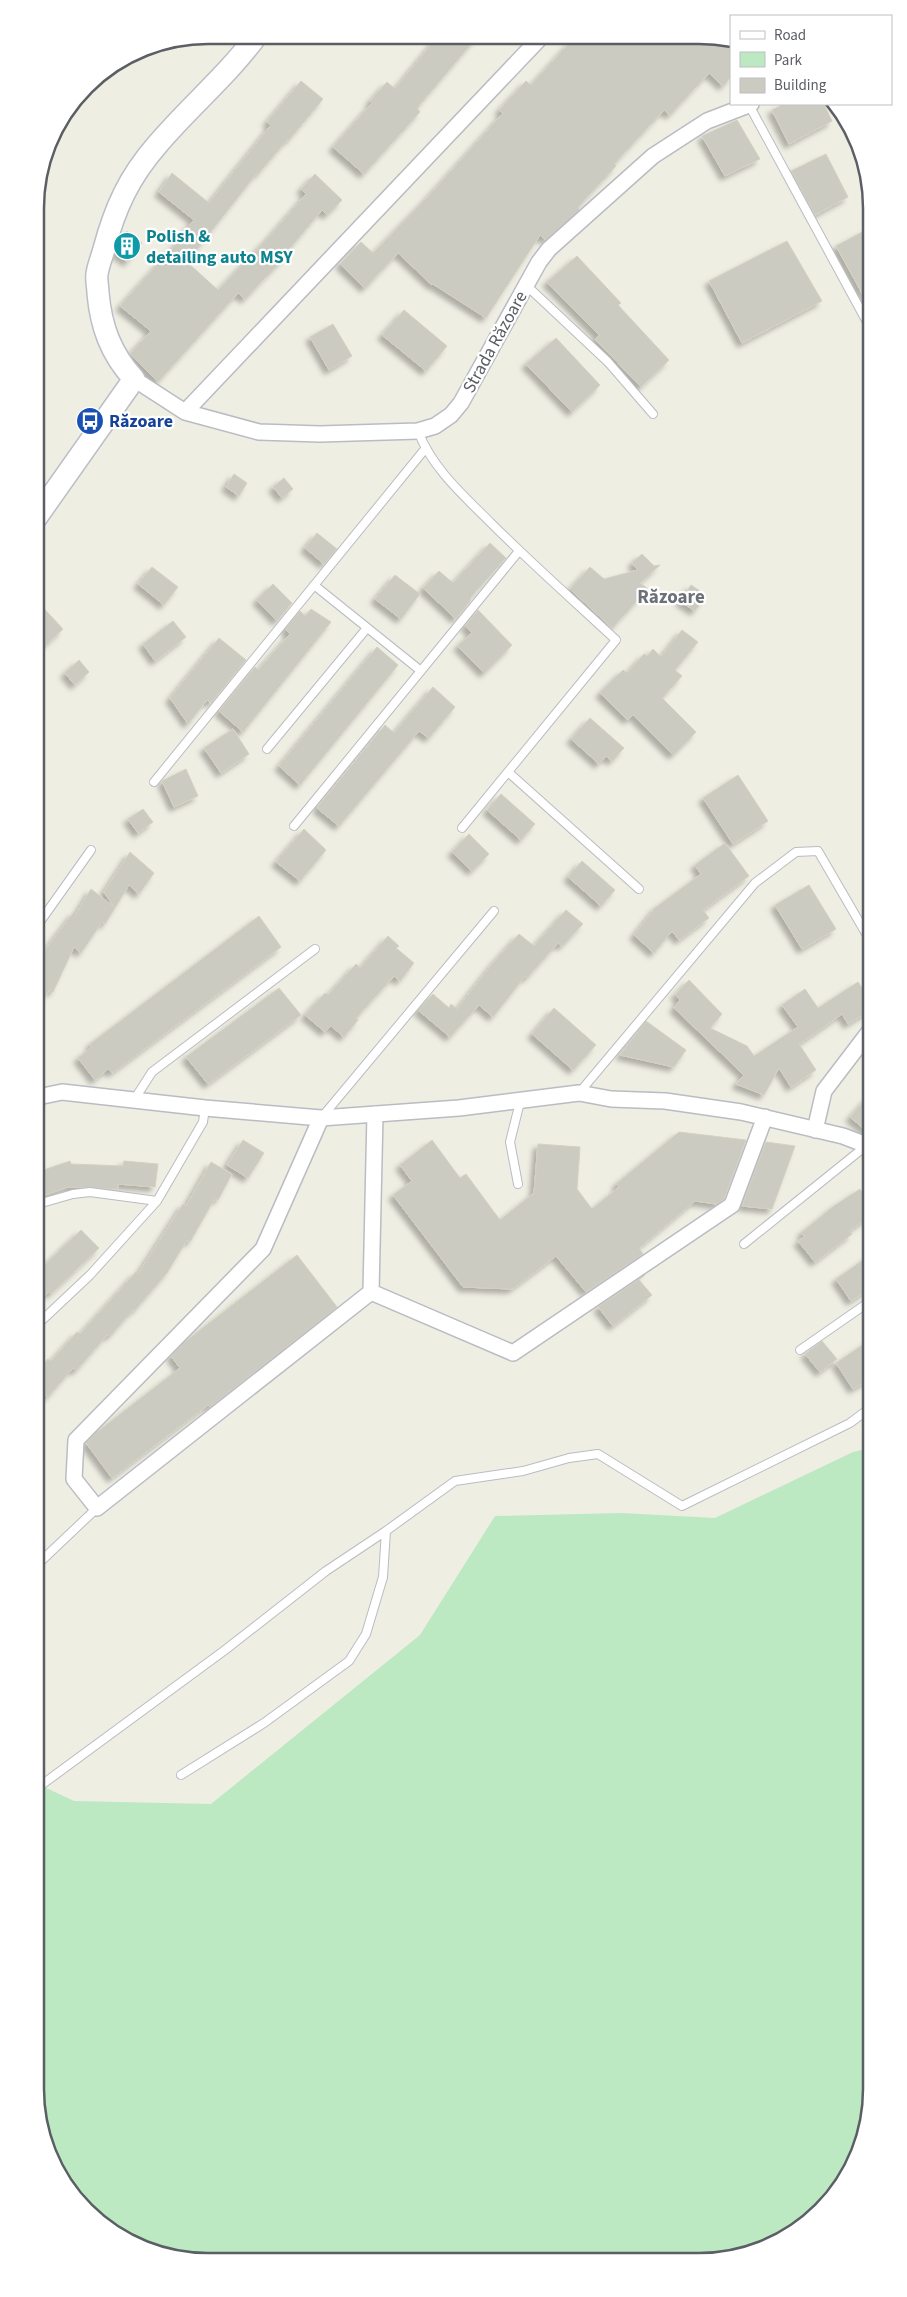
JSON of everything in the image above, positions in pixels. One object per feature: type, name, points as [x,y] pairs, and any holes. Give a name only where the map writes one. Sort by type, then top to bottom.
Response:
[{"type":"street","name":"Strada Răzoare","points":[[250,44],[156,145],[132,177],[114,213],[97,275],[102,325],[122,366],[134,379],[185,412],[259,432],[320,434],[418,432],[435,426],[451,414],[461,403],[526,285],[549,249],[653,156],[707,121],[750,105]]},
{"type":"street","points":[[185,412],[534,44]]},
{"type":"street","points":[[44,507],[134,379]]},
{"type":"street","points":[[815,1130],[824,1091],[863,1040]]},
{"type":"street","points":[[44,1096],[62,1092],[133,1101],[322,1118],[520,1102],[579,1093],[611,1099],[693,1104],[766,1117],[843,1136],[863,1144]]},
{"type":"street","points":[[371,1292],[376,1114]]},
{"type":"street","points":[[371,1292],[513,1353],[732,1205],[766,1117]]},
{"type":"street","points":[[322,1118],[263,1249],[76,1440],[74,1479],[97,1508],[371,1292]]},
{"type":"lane","points":[[750,105],[863,315]]},
{"type":"lane","points":[[526,285],[608,362],[653,414]]},
{"type":"lane","points":[[418,432],[425,449],[452,485],[519,551],[616,640],[462,828]]},
{"type":"lane","points":[[154,782],[425,449]]},
{"type":"lane","points":[[294,826],[519,551]]},
{"type":"lane","points":[[314,585],[421,671]]},
{"type":"lane","points":[[268,749],[367,628]]},
{"type":"lane","points":[[508,772],[639,889]]},
{"type":"lane","points":[[44,916],[91,850]]},
{"type":"lane","points":[[579,1093],[755,883],[796,852],[818,851],[863,929]]},
{"type":"lane","points":[[322,1118],[494,911]]},
{"type":"lane","points":[[133,1101],[152,1072],[315,949]]},
{"type":"lane","points":[[518,1184],[510,1142],[520,1102]]},
{"type":"lane","points":[[44,1317],[90,1275],[156,1201],[203,1122],[205,1108]]},
{"type":"lane","points":[[744,1244],[863,1150]]},
{"type":"lane","points":[[44,1202],[73,1194],[90,1192],[156,1201]]},
{"type":"lane","points":[[800,1350],[863,1306]]},
{"type":"lane","points":[[44,1783],[224,1650],[326,1571],[386,1531],[455,1481],[523,1471],[569,1458],[598,1454],[682,1506],[850,1424],[863,1414]]},
{"type":"lane","points":[[44,1558],[97,1508]]},
{"type":"lane","points":[[181,1775],[264,1723],[349,1661],[366,1634],[384,1576],[386,1531]]},
{"type":"green space","points":[[863,1450],[863,2100],[858,2132],[851,2152],[829,2189],[807,2213],[790,2226],[772,2236],[752,2245],[721,2252],[197,2253],[155,2245],[135,2236],[117,2226],[100,2213],[84,2197],[66,2171],[56,2152],[49,2132],[45,2111],[44,1787],[74,1801],[211,1804],[420,1635],[495,1516],[622,1513],[715,1518],[853,1452]]},
{"type":"building","points":[[432,44],[471,44],[417,108],[420,112],[364,174],[333,147],[372,103],[370,101],[387,82],[395,89]]},
{"type":"building","points":[[569,44],[710,44],[730,47],[730,78],[723,86],[709,73],[670,115],[664,110],[614,164],[616,166],[578,207],[579,210],[546,240],[540,235],[486,318],[432,285],[398,253],[365,288],[340,264],[361,242],[373,253],[425,200],[503,113],[499,110],[526,81],[531,85]]},
{"type":"building","points":[[301,81],[323,99],[289,140],[257,173],[187,262],[218,290],[269,237],[306,194],[301,189],[315,174],[342,200],[327,215],[322,210],[286,253],[287,255],[245,299],[238,293],[158,382],[130,354],[151,331],[120,306],[184,235],[194,220],[159,192],[172,173],[209,203],[271,125],[267,122]]},
{"type":"building","points":[[782,105],[824,105],[832,121],[789,144],[772,110]]},
{"type":"building","points":[[737,120],[760,159],[725,176],[702,136]]},
{"type":"building","points":[[826,154],[848,197],[815,215],[791,171]]},
{"type":"building","name":"Polish & detailing auto MSY","points":[[127,231],[142,243],[128,262],[116,253],[119,241]]},
{"type":"building","points":[[863,232],[863,295],[836,246]]},
{"type":"building","points":[[787,241],[822,301],[742,343],[709,281]]},
{"type":"building","points":[[577,256],[621,303],[618,305],[669,360],[641,387],[595,339],[599,335],[547,282]]},
{"type":"building","points":[[404,310],[447,346],[426,371],[382,335]]},
{"type":"building","points":[[333,324],[352,356],[329,370],[310,337]]},
{"type":"building","points":[[556,338],[600,385],[572,412],[526,364]]},
{"type":"building","points":[[234,474],[247,483],[239,496],[226,487]]},
{"type":"building","points":[[284,478],[293,489],[282,498],[273,487]]},
{"type":"building","points":[[317,533],[337,549],[324,564],[305,548]]},
{"type":"building","points":[[490,543],[506,558],[470,598],[471,600],[456,619],[423,588],[439,571],[453,583]]},
{"type":"building","points":[[642,554],[654,566],[660,565],[640,583],[648,589],[612,628],[570,589],[590,567],[604,579],[638,570],[632,563]]},
{"type":"building","points":[[152,567],[178,587],[164,605],[138,584]]},
{"type":"building","points":[[395,575],[420,594],[401,619],[375,599]]},
{"type":"building","points":[[273,584],[292,603],[277,621],[257,600]]},
{"type":"building","points":[[691,585],[706,595],[695,611],[680,601]]},
{"type":"building","points":[[44,609],[63,629],[44,647]]},
{"type":"building","points":[[311,609],[331,622],[243,732],[219,711],[255,667],[258,670],[290,634],[285,629],[300,611],[305,616]]},
{"type":"building","points":[[478,610],[512,645],[484,673],[458,646],[472,633],[465,626]]},
{"type":"building","points":[[173,621],[186,637],[155,661],[143,644]]},
{"type":"building","points":[[682,630],[698,642],[675,670],[682,676],[662,698],[696,732],[673,755],[633,715],[628,720],[600,693],[623,670],[627,673],[644,654],[647,656],[653,649],[661,657]]},
{"type":"building","points":[[219,638],[246,660],[211,703],[207,700],[188,724],[170,698]]},
{"type":"building","points":[[377,647],[398,665],[300,785],[279,766]]},
{"type":"building","points":[[79,660],[89,672],[75,685],[65,673]]},
{"type":"building","points":[[433,687],[455,707],[429,738],[419,731],[339,826],[318,809],[318,806],[385,725],[394,733]]},
{"type":"building","points":[[590,718],[624,748],[612,761],[606,756],[599,764],[571,739]]},
{"type":"building","points":[[233,729],[249,754],[221,773],[204,748]]},
{"type":"building","points":[[186,769],[198,796],[174,807],[162,781]]},
{"type":"building","points":[[738,775],[768,821],[733,844],[703,798]]},
{"type":"building","points":[[501,794],[535,824],[521,840],[487,810]]},
{"type":"building","points":[[143,809],[153,822],[138,833],[128,819]]},
{"type":"building","points":[[304,829],[326,850],[300,881],[276,862]]},
{"type":"building","points":[[469,834],[489,854],[472,871],[452,852]]},
{"type":"building","points":[[725,843],[749,876],[703,910],[709,918],[679,940],[672,931],[654,953],[634,935],[655,908],[701,874],[695,865]]},
{"type":"building","points":[[130,852],[154,873],[139,894],[129,885],[105,924],[102,922],[81,953],[74,947],[53,992],[50,989],[44,1000],[44,951],[74,912],[76,914],[91,889],[114,907],[104,892]]},
{"type":"building","points":[[582,861],[615,890],[601,906],[568,877]]},
{"type":"building","points":[[809,885],[836,929],[802,949],[775,905]]},
{"type":"building","points":[[566,910],[583,924],[562,946],[558,943],[527,978],[525,976],[493,1017],[479,1005],[450,1037],[418,1010],[433,994],[449,1008],[451,1004],[457,1009],[493,963],[519,934],[534,946]]},
{"type":"building","points":[[259,916],[281,947],[112,1073],[108,1069],[95,1080],[78,1058],[92,1047],[90,1044]]},
{"type":"building","points":[[388,936],[399,946],[396,948],[414,963],[400,981],[394,976],[356,1018],[358,1020],[344,1037],[331,1026],[325,1032],[305,1015],[325,993],[328,995],[356,964],[360,968]]},
{"type":"building","points":[[689,980],[722,1014],[710,1028],[747,1046],[754,1056],[798,1027],[782,1005],[805,989],[818,1008],[858,982],[863,989],[863,1015],[848,1024],[842,1014],[799,1044],[816,1070],[791,1087],[779,1068],[764,1095],[736,1084],[744,1075],[674,1008],[680,1000],[675,995]]},
{"type":"building","points":[[279,988],[301,1015],[208,1084],[186,1057]]},
{"type":"building","points":[[554,1008],[596,1045],[573,1070],[532,1034]]},
{"type":"building","points":[[646,1021],[686,1050],[674,1067],[620,1055]]},
{"type":"building","points":[[863,1103],[863,1128],[850,1117]]},
{"type":"building","points":[[679,1132],[746,1140],[724,1199],[717,1204],[695,1201],[639,1248],[643,1254],[586,1292],[556,1256],[512,1289],[463,1287],[393,1195],[412,1181],[400,1165],[432,1140],[460,1178],[466,1174],[500,1220],[534,1193],[538,1144],[580,1147],[577,1189],[592,1209],[619,1187],[616,1184]]},
{"type":"building","points":[[243,1140],[264,1153],[248,1178],[227,1165]]},
{"type":"building","points":[[766,1142],[795,1146],[772,1209],[742,1206]]},
{"type":"building","points":[[70,1161],[71,1164],[123,1166],[124,1161],[158,1164],[155,1187],[118,1184],[118,1189],[68,1187],[45,1195],[44,1170]]},
{"type":"building","points":[[211,1162],[232,1174],[218,1200],[215,1198],[190,1242],[187,1240],[167,1273],[135,1310],[110,1336],[108,1334],[76,1371],[73,1368],[48,1397],[44,1393],[44,1364],[48,1359],[51,1361],[77,1332],[80,1334],[136,1272],[138,1274],[183,1204],[186,1206]]},
{"type":"building","points":[[860,1189],[863,1193],[863,1221],[849,1231],[852,1234],[815,1262],[798,1241],[805,1236],[801,1233],[834,1206]]},
{"type":"building","points":[[81,1230],[99,1248],[51,1294],[49,1292],[44,1297],[44,1265]]},
{"type":"building","points":[[297,1255],[337,1307],[210,1407],[208,1405],[112,1478],[86,1443],[97,1432],[180,1368],[171,1356],[186,1341]]},
{"type":"building","points":[[863,1260],[863,1293],[851,1301],[836,1279]]},
{"type":"building","points":[[645,1275],[639,1280],[652,1295],[613,1326],[598,1307]]},
{"type":"building","points":[[822,1341],[837,1359],[820,1372],[805,1354]]},
{"type":"building","points":[[863,1345],[863,1383],[853,1389],[836,1363]]},
{"type":"place","name":"Polish & detailing auto MSY","points":[[127,246]]},
{"type":"place","name":"Răzoare","points":[[90,421]]},
{"type":"district","name":"Răzoare","points":[[671,597]]}]
